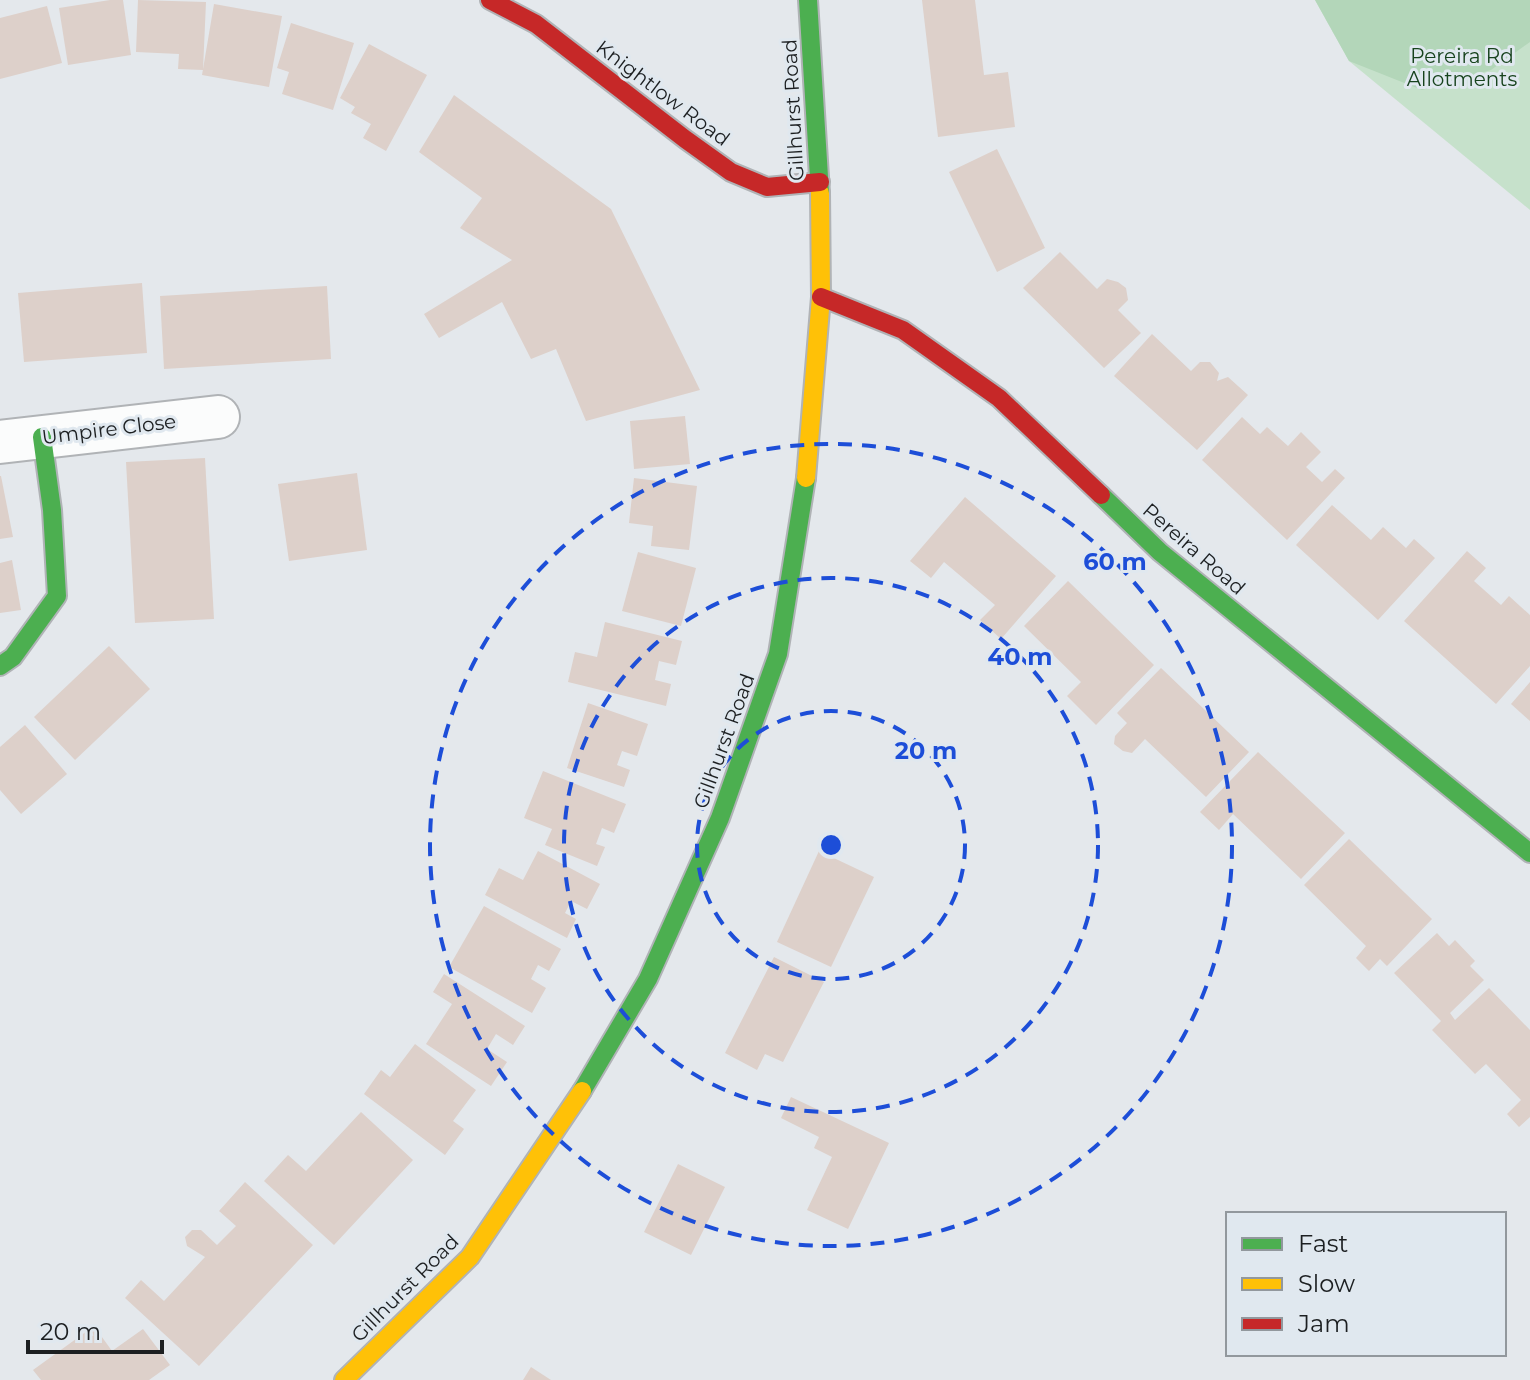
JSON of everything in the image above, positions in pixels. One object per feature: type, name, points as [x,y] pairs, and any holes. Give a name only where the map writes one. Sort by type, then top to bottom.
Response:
[{"type":"street","name":"Knightlow Road","points":[[490,0],[536,24],[731,172],[767,187],[820,182]]},
{"type":"street","name":"Gillhurst Road","points":[[344,1380],[470,1257],[590,1080],[648,979],[720,818],[778,654],[806,482],[821,297],[820,182],[808,0]]},
{"type":"street","name":"Pereira Road","points":[[821,297],[903,330],[999,398],[1160,552],[1530,853]]},
{"type":"street","name":"Umpire Close","points":[[0,442],[218,417]]},
{"type":"street","points":[[0,666],[13,657],[57,596],[52,510],[42,437]]},
{"type":"green space","name":"Pereira Rd Allotments","points":[[1315,0],[1530,0],[1530,210],[1349,61]]},
{"type":"green space","points":[[1315,0],[1530,0],[1530,42],[1491,70],[1422,90],[1349,61]]},
{"type":"building","points":[[123,0],[131,55],[68,65],[59,8]]},
{"type":"building","points":[[138,0],[206,2],[203,70],[178,69],[179,54],[136,52]]},
{"type":"building","points":[[922,0],[975,0],[984,75],[1008,72],[1015,127],[938,137]]},
{"type":"building","points":[[214,4],[282,16],[269,87],[202,75]]},
{"type":"building","points":[[47,6],[62,63],[0,79],[0,18]]},
{"type":"building","points":[[291,23],[354,43],[333,110],[282,94],[289,72],[277,68]]},
{"type":"building","points":[[369,44],[427,75],[386,151],[363,138],[371,124],[351,113],[355,107],[340,98]]},
{"type":"building","points":[[454,95],[611,209],[700,390],[586,421],[556,349],[531,359],[502,302],[439,338],[424,314],[512,260],[460,228],[482,198],[419,152]]},
{"type":"building","points":[[997,149],[1045,248],[997,272],[949,172]]},
{"type":"building","points":[[1060,252],[1097,289],[1107,279],[1126,288],[1128,300],[1118,310],[1141,333],[1104,368],[1023,288]]},
{"type":"building","points":[[142,283],[147,353],[24,362],[18,293]]},
{"type":"building","points":[[327,286],[331,359],[164,369],[160,296]]},
{"type":"building","points":[[1152,334],[1191,371],[1200,362],[1210,362],[1219,373],[1217,381],[1228,377],[1248,395],[1197,450],[1114,376]]},
{"type":"building","points":[[685,416],[690,464],[634,469],[630,421]]},
{"type":"building","points":[[1242,417],[1260,434],[1267,427],[1288,446],[1301,432],[1321,452],[1306,467],[1322,482],[1335,469],[1345,478],[1287,540],[1202,460]]},
{"type":"building","points":[[205,458],[214,619],[135,623],[126,462]]},
{"type":"building","points":[[357,473],[367,550],[289,561],[278,484]]},
{"type":"building","points":[[0,476],[13,537],[0,539]]},
{"type":"building","points":[[634,478],[697,486],[689,550],[651,546],[653,526],[629,523]]},
{"type":"building","points":[[965,497],[1056,576],[1001,639],[980,620],[995,605],[944,562],[931,578],[910,561]]},
{"type":"building","points":[[1332,505],[1371,540],[1383,527],[1406,548],[1414,539],[1435,558],[1378,620],[1296,545]]},
{"type":"building","points":[[1467,551],[1486,568],[1474,581],[1501,605],[1509,596],[1530,615],[1530,666],[1496,704],[1404,621]]},
{"type":"building","points":[[638,552],[696,568],[681,626],[622,611]]},
{"type":"building","points":[[12,560],[21,610],[0,613],[0,563]]},
{"type":"building","points":[[1068,581],[1154,665],[1096,725],[1067,696],[1081,682],[1024,626]]},
{"type":"building","points":[[605,622],[682,641],[676,665],[659,661],[655,680],[671,684],[666,706],[568,682],[575,652],[597,657]]},
{"type":"building","points":[[109,646],[150,689],[75,760],[34,717]]},
{"type":"building","points":[[1161,668],[1249,752],[1206,797],[1145,739],[1132,753],[1114,744],[1115,736],[1127,723],[1117,713]]},
{"type":"building","points":[[1530,682],[1530,721],[1511,704]]},
{"type":"building","points":[[588,703],[648,724],[637,756],[622,751],[617,765],[630,770],[624,787],[567,768]]},
{"type":"building","points":[[25,725],[67,774],[21,814],[0,790],[0,747]]},
{"type":"building","points":[[1258,752],[1345,833],[1301,879],[1233,814],[1219,830],[1200,812]]},
{"type":"building","points":[[543,771],[626,804],[614,833],[602,828],[596,844],[605,847],[597,866],[545,845],[552,829],[524,818]]},
{"type":"building","points":[[1349,839],[1432,919],[1387,966],[1380,959],[1369,971],[1356,958],[1366,946],[1304,885]]},
{"type":"building","points":[[538,851],[600,884],[587,909],[571,901],[565,913],[576,919],[567,938],[485,895],[499,868],[523,880]]},
{"type":"building","points":[[819,851],[874,877],[831,967],[777,942]]},
{"type":"building","points":[[484,906],[561,949],[549,971],[538,965],[531,979],[546,988],[532,1013],[449,967]]},
{"type":"building","points":[[1437,933],[1449,946],[1455,940],[1475,961],[1470,966],[1484,980],[1450,1013],[1455,1020],[1489,988],[1530,1030],[1530,1117],[1519,1127],[1507,1114],[1521,1100],[1486,1064],[1475,1074],[1432,1030],[1441,1021],[1394,973]]},
{"type":"building","points":[[774,957],[824,982],[783,1062],[765,1054],[757,1070],[725,1053]]},
{"type":"building","points":[[444,974],[525,1026],[513,1045],[496,1034],[487,1049],[507,1062],[491,1086],[426,1044],[452,1004],[433,992]]},
{"type":"building","points":[[415,1044],[476,1090],[453,1121],[464,1129],[445,1155],[364,1094],[381,1070],[390,1077]]},
{"type":"building","points":[[791,1097],[889,1143],[848,1229],[807,1210],[832,1157],[814,1148],[819,1137],[781,1118]]},
{"type":"building","points":[[361,1112],[413,1160],[334,1245],[264,1181],[288,1155],[306,1171]]},
{"type":"building","points":[[678,1164],[725,1187],[691,1255],[644,1232]]},
{"type":"building","points":[[245,1182],[313,1245],[199,1366],[125,1298],[141,1280],[164,1301],[205,1257],[187,1246],[185,1237],[192,1230],[201,1230],[217,1245],[236,1226],[219,1211]]},
{"type":"building","points":[[94,1326],[112,1351],[143,1329],[170,1365],[149,1380],[41,1380],[33,1370]]},
{"type":"building","points":[[531,1367],[551,1380],[523,1380]]},
{"type":"traffic: fast","points":[[808,0],[820,193]]},
{"type":"traffic: fast","points":[[0,666],[13,657],[57,596],[52,510],[42,437]]},
{"type":"traffic: fast","points":[[582,1091],[648,979],[720,818],[778,654],[806,478]]},
{"type":"traffic: fast","points":[[1101,495],[1160,552],[1530,853]]},
{"type":"traffic: slow","points":[[806,478],[821,297],[820,193]]},
{"type":"traffic: slow","points":[[344,1380],[470,1257],[582,1091]]},
{"type":"traffic: jam","points":[[490,0],[536,24],[731,172],[767,187],[820,182]]},
{"type":"traffic: jam","points":[[821,297],[903,330],[999,398],[1101,495]]}]
